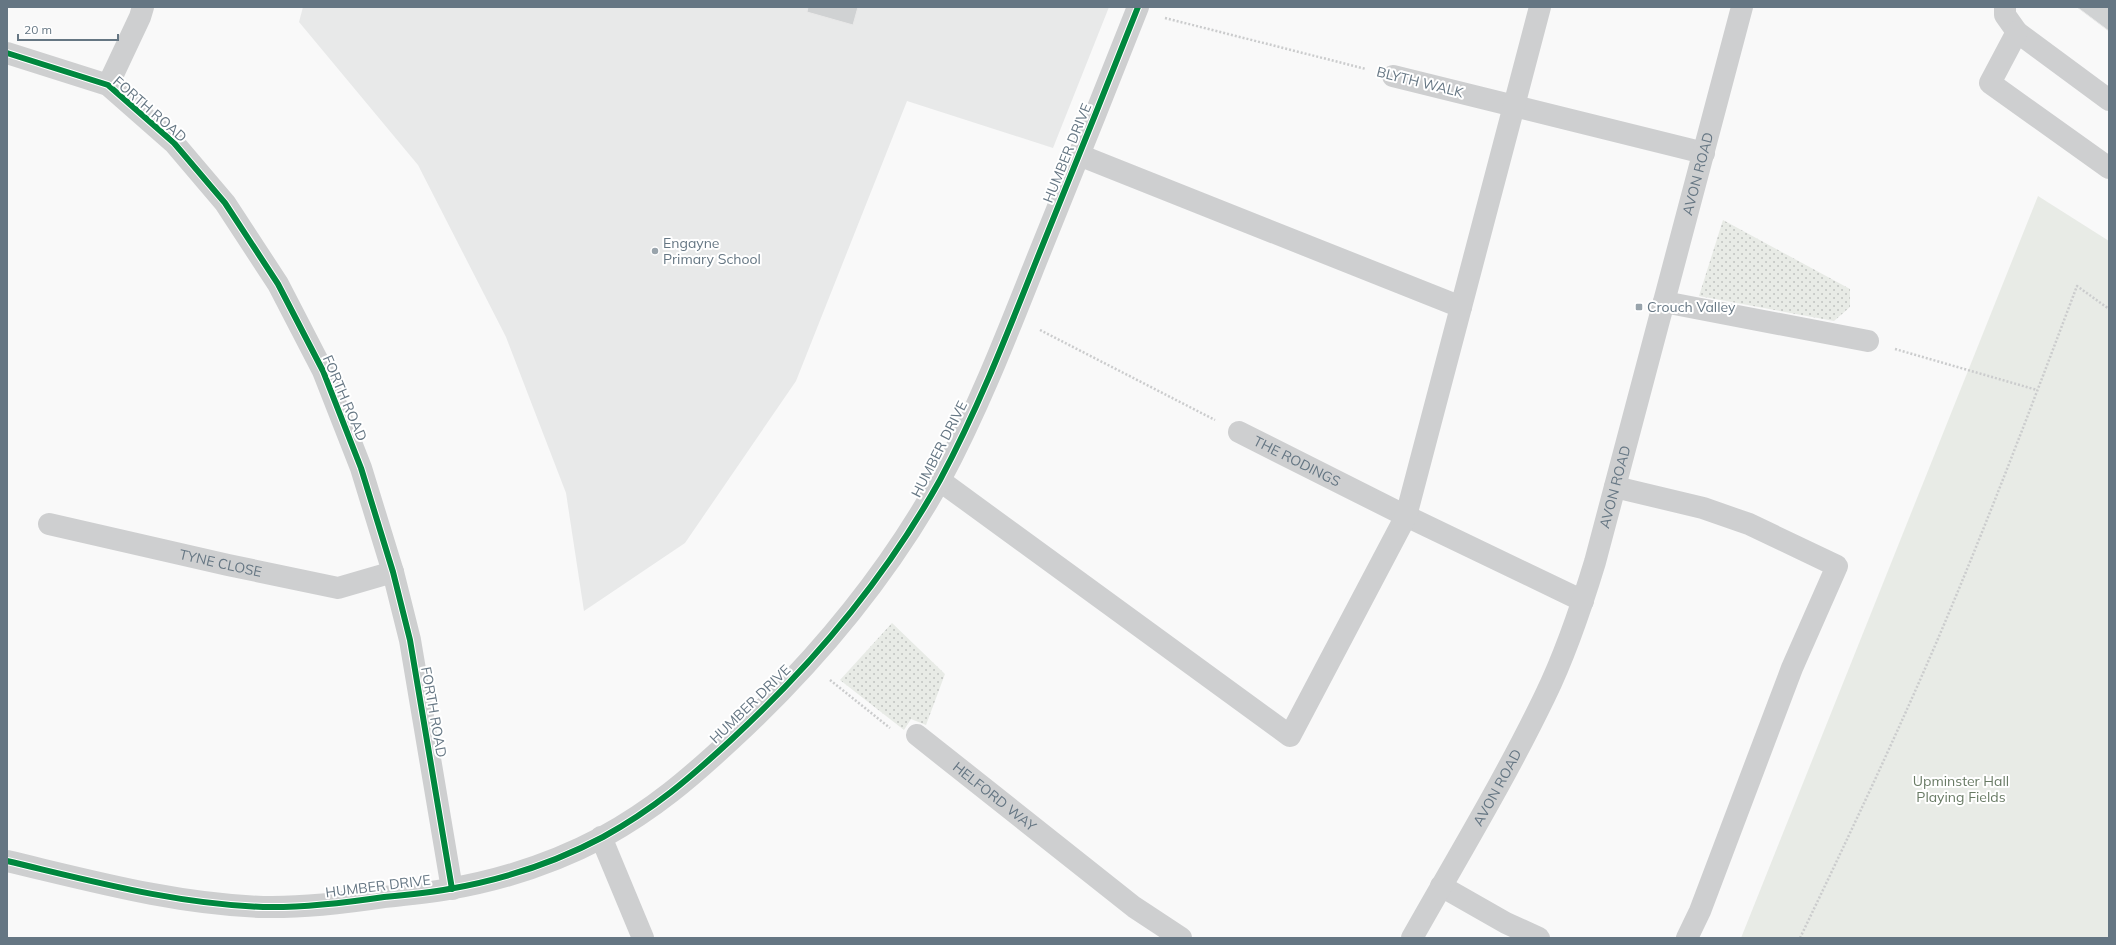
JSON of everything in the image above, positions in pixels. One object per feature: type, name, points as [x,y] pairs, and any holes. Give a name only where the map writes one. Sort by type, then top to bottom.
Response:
[{"type":"street","points":[[108,85],[140,17],[143,7]]},
{"type":"street","points":[[939,480],[1290,736],[1406,516],[1540,7]]},
{"type":"street","name":"AVON ROAD","points":[[1412,938],[1495,792],[1546,696],[1566,650],[1583,601],[1615,487],[1742,7]]},
{"type":"street","points":[[2005,7],[2005,15],[2017,32],[2109,100]]},
{"type":"street","name":"HUMBER DRIVE","points":[[7,861],[146,894],[205,903],[264,907],[326,905],[452,889],[503,876],[546,862],[601,838],[661,802],[765,708],[808,664],[903,541],[939,480],[970,419],[1014,317],[1138,9]]},
{"type":"street","points":[[2017,32],[1990,83],[2109,168]]},
{"type":"street","name":"FORTH ROAD","points":[[7,53],[108,85],[174,143],[225,203],[278,284],[323,371],[361,468],[393,572],[410,640],[452,889]]},
{"type":"street","name":"BLYTH WALK","points":[[1393,76],[1704,153]]},
{"type":"street","points":[[1079,155],[1461,307]]},
{"type":"street","points":[[1664,302],[1868,341]]},
{"type":"street","name":"THE RODINGS","points":[[1239,432],[1406,516],[1583,601]]},
{"type":"street","points":[[1615,487],[1710,510],[1749,524],[1837,566],[1792,668],[1700,911],[1687,938]]},
{"type":"street","name":"TYNE CLOSE","points":[[49,524],[228,565],[338,588],[393,572]]},
{"type":"street","name":"HELFORD WAY","points":[[917,735],[1134,907],[1181,938]]},
{"type":"street","points":[[601,838],[643,938]]},
{"type":"street","points":[[1441,886],[1506,923],[1539,938]]},
{"type":"path","points":[[1800,938],[1855,824],[1937,641],[2077,286],[2109,309]]},
{"type":"path","points":[[1868,341],[2037,390]]},
{"type":"path","points":[[808,664],[902,737],[917,735]]},
{"type":"shaded area","name":"Engayne Primary School","points":[[303,7],[1109,7],[1053,148],[907,101],[796,381],[685,543],[584,611],[566,493],[506,337],[418,165],[299,22]]},
{"type":"green space","name":"Upminster Hall Playing Fields","points":[[2038,196],[2109,241],[2109,938],[1741,938]]},
{"type":"green space","points":[[1723,220],[1850,289],[1850,307],[1834,321],[1699,296]]},
{"type":"green space","points":[[892,623],[945,674],[926,725],[911,719],[904,730],[840,680]]},
{"type":"building","points":[[808,7],[858,7],[853,25],[807,12]]},
{"type":"building","points":[[2077,7],[2109,7],[2109,31]]},
{"type":"cycle path","points":[[7,861],[102,884],[198,901],[263,907],[294,907],[339,903],[449,889],[488,881],[528,869],[585,846],[603,837],[639,815],[671,792],[762,710],[819,650],[872,585],[919,516],[954,454],[990,374],[1138,7]]},
{"type":"cycle path","points":[[7,53],[108,85],[174,143],[225,203],[278,284],[323,371],[361,468],[393,572],[410,640],[452,889]]},
{"type":"place","name":"Engayne Primary School","points":[[655,251]]},
{"type":"place","name":"Crouch Valley","points":[[1639,307]]}]
